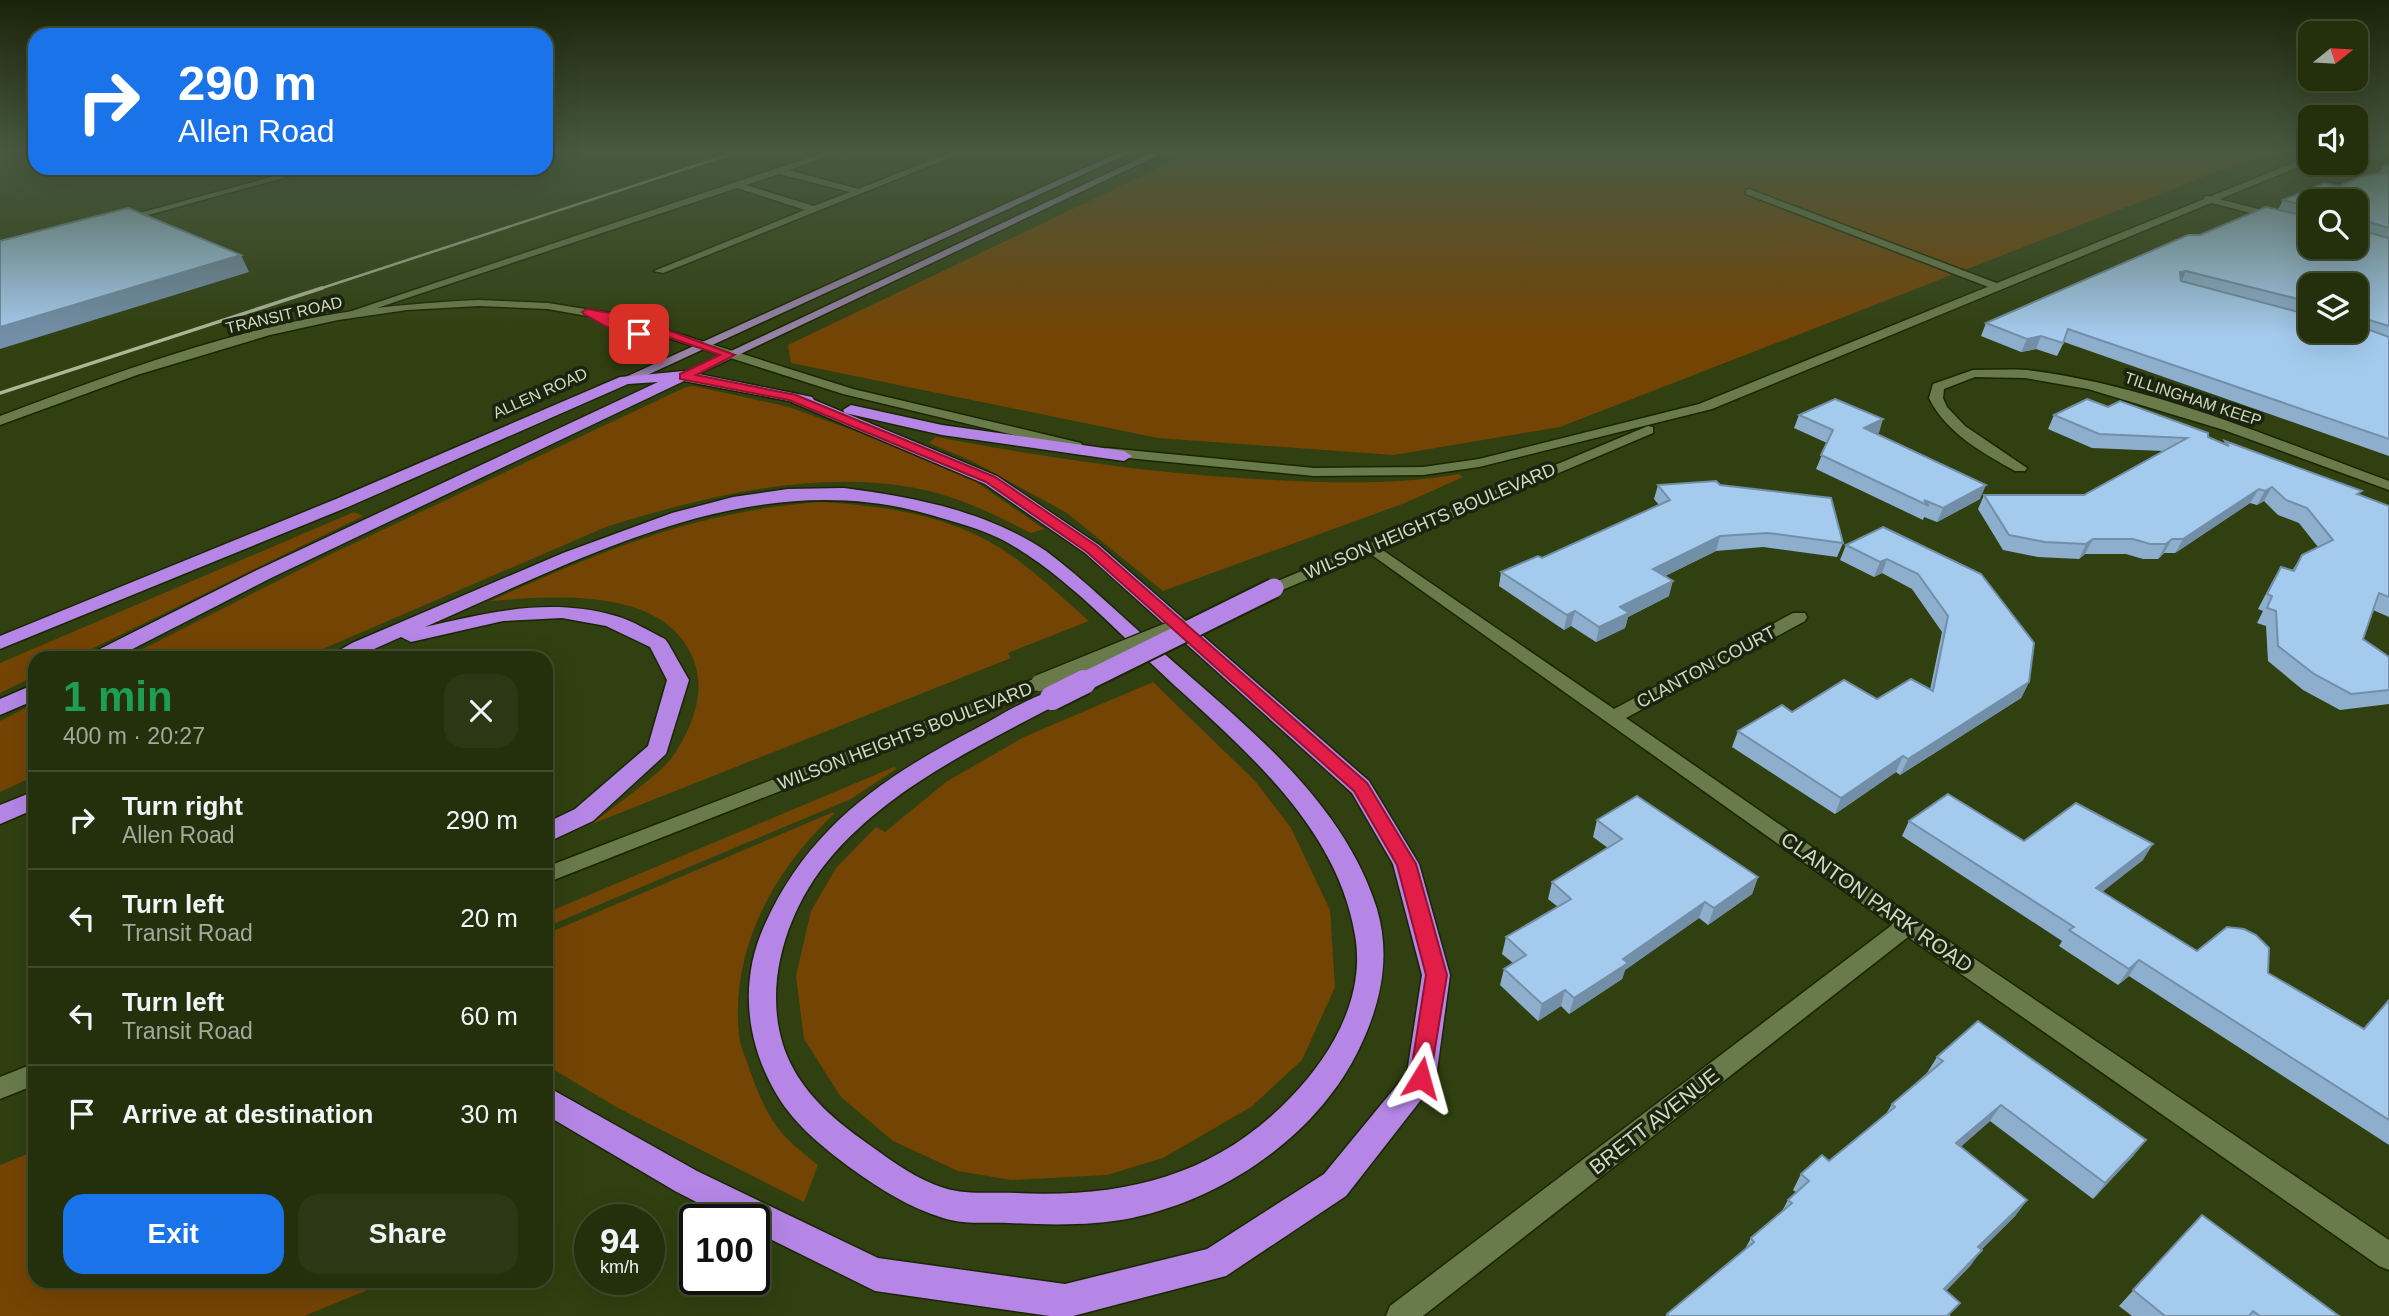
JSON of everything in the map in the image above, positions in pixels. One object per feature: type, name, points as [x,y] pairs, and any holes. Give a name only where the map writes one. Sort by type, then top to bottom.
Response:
[{"type":"highway","points":[[113,651],[264,574],[684,376]]},
{"type":"highway","points":[[625,380],[684,376],[942,430],[1124,456]]},
{"type":"highway","name":"ALLEN ROAD","points":[[0,643],[342,503],[625,380]]},
{"type":"highway","points":[[553,1102],[686,1181],[876,1274],[1065,1301],[1214,1264],[1335,1185],[1421,1078],[1436,975],[1406,864],[1361,787],[1092,549],[991,480],[792,397]]},
{"type":"highway","points":[[352,651],[633,529],[703,507],[762,495],[856,494],[918,502],[1010,537],[1076,584],[1272,763],[1324,826],[1358,895],[1368,931],[1370,978],[1352,1036],[1328,1081],[1282,1127],[1214,1173],[1147,1199],[1050,1211],[944,1204],[876,1168],[818,1125],[787,1091],[763,1031],[761,972],[785,901],[823,848],[886,792],[1045,690],[1274,587]]},
{"type":"highway","points":[[355,651],[503,615],[562,612],[612,621],[658,643],[678,680],[658,749],[584,815],[553,830]]},
{"type":"highway","points":[[0,708],[28,694]]},
{"type":"highway","points":[[0,815],[28,802]]},
{"type":"main road","points":[[111,222],[147,212]]},
{"type":"main road","points":[[340,317],[655,212]]},
{"type":"main road","points":[[659,271],[809,212]]},
{"type":"main road","name":"ALLEN ROAD","points":[[625,380],[994,212]]},
{"type":"main road","points":[[684,376],[1033,212]]},
{"type":"main road","points":[[1802,212],[1995,286]]},
{"type":"main road","name":"WILSON HEIGHTS BOULEVARD","points":[[1274,587],[1368,545],[2174,212]]},
{"type":"main road","points":[[2260,212],[2298,222]]},
{"type":"main road","name":"TRANSIT ROAD","points":[[0,421],[155,364],[267,333],[340,317],[473,304],[549,306],[587,312],[613,325],[665,342],[700,345],[932,415],[1124,456],[1314,472],[1423,471],[1479,463],[1707,406]]},
{"type":"main road","name":"TILLINGHAM KEEP","points":[[2020,468],[1974,439],[1946,415],[1936,398],[1938,387],[1954,377],[1981,372],[2034,376],[2085,384],[2182,411],[2389,486]]},
{"type":"main road","name":"CLANTON PARK ROAD","points":[[1368,545],[1908,925],[2389,1256]]},
{"type":"main road","name":"CLANTON COURT","points":[[1614,717],[1799,617]]},
{"type":"main road","name":"WILSON HEIGHTS BOULEVARD","points":[[553,872],[1045,690]]},
{"type":"main road","name":"BRETT AVENUE","points":[[1400,1316],[1908,925]]},
{"type":"main road","points":[[0,1088],[28,1077]]},
{"type":"shaded area","points":[[1065,212],[2113,212],[1560,427],[1394,455],[1158,438],[791,363],[788,345]]},
{"type":"shaded area","points":[[694,386],[789,407],[921,455],[969,477],[1044,529],[1031,533],[953,498],[911,487],[868,482],[778,486],[689,503],[606,527],[318,651],[139,651],[325,557],[686,387]]},
{"type":"shaded area","points":[[936,437],[1104,464],[1231,478],[1390,482],[1459,474],[1463,477],[1405,503],[1163,591],[1067,513],[972,461],[929,443]]},
{"type":"shaded area","points":[[820,502],[897,510],[970,532],[1015,558],[1089,621],[1008,653],[1011,658],[592,824],[658,772],[680,745],[698,698],[694,661],[680,637],[660,619],[634,608],[606,601],[576,598],[490,601],[572,565],[690,524],[774,507]]},
{"type":"shaded area","points":[[354,512],[363,516],[87,651],[28,651]]},
{"type":"shaded area","points":[[28,651],[28,679],[0,693],[0,663]]},
{"type":"shaded area","points":[[1153,682],[1255,781],[1291,828],[1330,910],[1335,987],[1302,1060],[1251,1107],[1163,1158],[1107,1175],[1011,1180],[958,1171],[893,1141],[841,1097],[804,1039],[796,976],[811,911],[836,868],[876,827],[885,832],[946,782],[1024,737]]},
{"type":"shaded area","points":[[28,707],[28,779],[0,792],[0,721]]},
{"type":"shaded area","points":[[894,767],[896,769],[851,799],[553,924],[553,910]]},
{"type":"shaded area","points":[[835,813],[813,835],[775,885],[749,942],[738,1003],[741,1045],[763,1104],[782,1133],[818,1165],[804,1202],[618,1108],[553,1069],[553,931]]},
{"type":"shaded area","points":[[28,1154],[28,1288],[370,1289],[304,1316],[0,1316],[0,1165]]},
{"type":"building","points":[[111,212],[139,212],[241,255],[0,327],[0,241]]},
{"type":"building","points":[[2253,212],[2298,214],[2298,259],[2368,259],[2368,233],[2389,238],[2389,326],[2368,320],[2368,273],[2298,273],[2298,299],[2186,271],[2180,272],[2181,281],[2298,312],[2298,343],[2368,343],[2368,329],[2389,337],[2389,439],[2068,329],[2063,343],[2041,336],[2027,339],[1986,323],[2188,235],[2200,235]]},
{"type":"building","points":[[2368,212],[2389,212],[2389,228],[2368,222]]},
{"type":"building","points":[[1835,399],[1883,419],[1864,428],[1986,485],[1943,508],[1924,500],[1929,506],[1821,455],[1833,430],[1799,415]]},
{"type":"building","points":[[2087,399],[2108,407],[2120,401],[2208,433],[2208,437],[2229,446],[2225,441],[2362,491],[2357,494],[2389,506],[2389,597],[2379,593],[2363,639],[2389,657],[2389,690],[2351,694],[2314,674],[2278,646],[2276,611],[2267,608],[2272,596],[2267,594],[2281,567],[2294,571],[2302,555],[2333,540],[2307,508],[2286,500],[2272,487],[2265,491],[2259,489],[2183,539],[2172,539],[2166,544],[2150,544],[2133,539],[2093,539],[2086,544],[2045,542],[2009,535],[1984,495],[2084,495],[2187,438],[2099,434],[2054,415]]},
{"type":"building","points":[[1716,481],[1720,485],[1831,498],[1843,543],[1768,533],[1720,536],[1653,569],[1673,581],[1620,607],[1629,613],[1599,627],[1575,611],[1567,615],[1501,572],[1538,556],[1542,558],[1670,500],[1658,485]]},
{"type":"building","points":[[1883,527],[1981,574],[2034,643],[2029,682],[1908,759],[1903,756],[1841,798],[1738,731],[1782,705],[1792,712],[1844,680],[1877,699],[1911,679],[1933,691],[1948,616],[1918,574],[1887,559],[1880,562],[1846,545]]},
{"type":"building","points":[[1948,794],[2024,841],[2076,803],[2153,844],[2096,888],[2197,951],[2227,927],[2244,929],[2256,935],[2269,948],[2268,973],[2364,1029],[2389,1000],[2389,1120],[2139,960],[2129,969],[2069,930],[2074,927],[1909,821]]},
{"type":"building","points":[[1637,796],[1758,877],[1714,908],[1705,902],[1623,959],[1628,963],[1574,998],[1565,990],[1542,1004],[1504,969],[1526,955],[1506,937],[1571,899],[1552,882],[1622,839],[1597,820]]},
{"type":"building","points":[[1978,1021],[2146,1140],[2105,1183],[2001,1105],[1956,1143],[2027,1200],[1978,1247],[1982,1250],[1944,1289],[1960,1303],[1947,1316],[1667,1314],[1754,1242],[1751,1238],[1792,1203],[1788,1200],[1809,1181],[1801,1174],[1822,1155],[1829,1161],[1895,1107],[1892,1104],[1943,1061],[1937,1057]]},
{"type":"building","points":[[2202,1215],[2339,1316],[2260,1316],[2253,1311],[2249,1316],[2165,1316],[2133,1290]]},
{"type":"railway","points":[[316,290],[553,212]]},
{"type":"railway","points":[[0,393],[322,288]]},
{"type":"route","points":[[639,334],[587,312],[628,320],[730,355],[684,376],[712,379],[792,397],[991,480],[1092,549],[1361,787],[1406,864],[1436,975],[1421,1078]]}]
